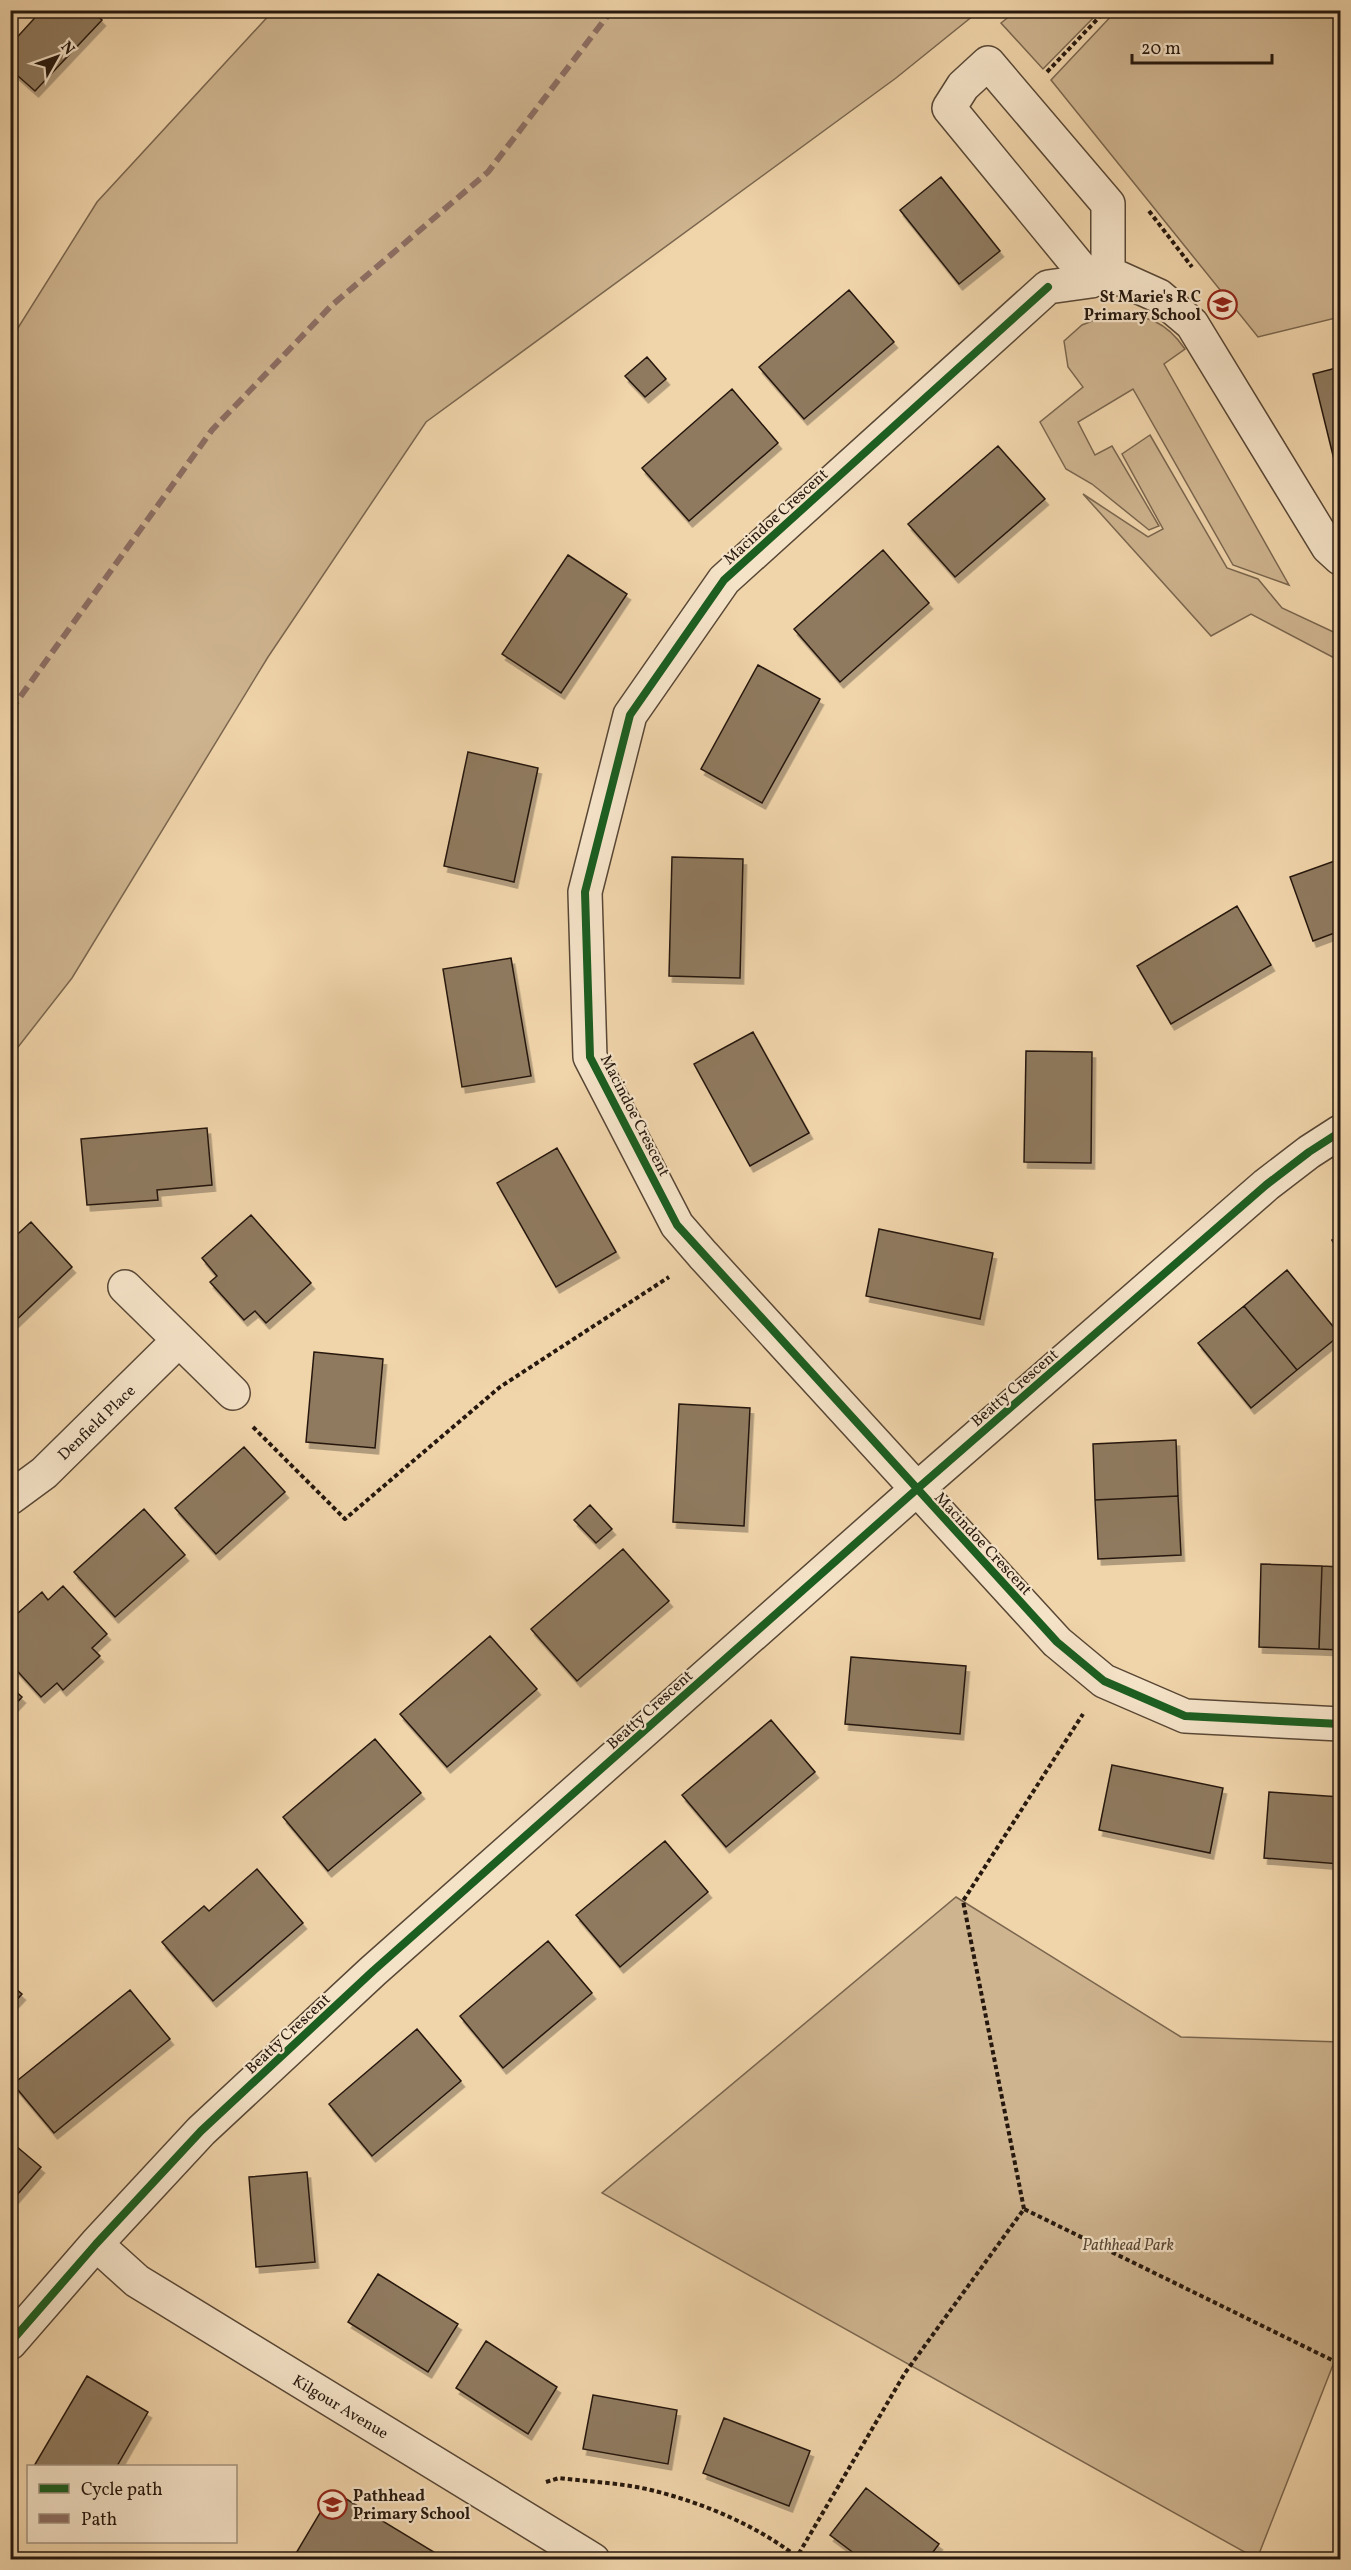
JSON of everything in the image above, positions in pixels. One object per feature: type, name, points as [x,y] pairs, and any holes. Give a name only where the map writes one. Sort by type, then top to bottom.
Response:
[{"type":"street","points":[[1099,277],[1108,204],[988,63],[963,86],[949,108],[1099,277],[1159,296],[1192,324],[1328,547],[1341,558]]},
{"type":"street","name":"Macindoe Crescent","points":[[1099,277],[1048,287],[724,580],[630,715],[585,892],[590,1057],[677,1225],[1057,1642],[1104,1681],[1185,1716],[1341,1724]]},
{"type":"street","name":"Beatty Crescent","points":[[10,2343],[96,2244],[201,2131],[365,1979],[917,1489],[1266,1185],[1309,1152],[1341,1132]]},
{"type":"street","points":[[125,1287],[233,1393]]},
{"type":"street","name":"Denfield Place","points":[[10,1498],[44,1473],[178,1341]]},
{"type":"street","name":"Kilgour Avenue","points":[[96,2244],[137,2281],[592,2559]]},
{"type":"path","points":[[1046,74],[1106,10]]},
{"type":"path","points":[[233,1393],[244,1417],[345,1520],[500,1387],[703,1255]]},
{"type":"path","points":[[514,2512],[527,2487],[559,2478],[642,2489],[699,2505],[743,2524],[798,2558],[905,2373],[1024,2209],[963,1901],[1104,1681]]},
{"type":"path","points":[[1024,2209],[1341,2364]]},
{"type":"green space","points":[[273,11],[979,11],[896,78],[426,422],[268,657],[72,978],[11,1056],[11,339],[97,202]]},
{"type":"green space","points":[[1016,11],[1100,11],[1043,69],[1001,23]]},
{"type":"green space","points":[[1116,11],[1340,11],[1340,317],[1258,337],[1051,80]]},
{"type":"green space","points":[[1115,312],[1146,318],[1163,326],[1178,339],[1185,349],[1164,364],[1289,585],[1233,565],[1133,389],[1078,422],[1095,455],[1112,446],[1159,526],[1149,530],[1092,484],[1066,469],[1040,422],[1083,387],[1068,367],[1064,341],[1082,325]]},
{"type":"green space","points":[[1150,435],[1227,568],[1258,579],[1282,608],[1340,635],[1340,661],[1251,614],[1211,636],[1083,494],[1148,537],[1163,529],[1122,454]]},
{"type":"green space","name":"Pathhead Park","points":[[956,1897],[1181,2037],[1340,2042],[1340,2347],[1257,2559],[602,2193]]},
{"type":"building","points":[[42,10],[92,10],[102,20],[35,91],[10,69],[10,45]]},
{"type":"building","points":[[941,177],[1000,251],[959,284],[900,210]]},
{"type":"building","points":[[849,290],[894,342],[804,419],[759,367]]},
{"type":"building","points":[[647,357],[666,379],[645,397],[625,376]]},
{"type":"building","points":[[1340,367],[1340,484],[1313,374]]},
{"type":"building","points":[[732,389],[778,443],[689,521],[642,468]]},
{"type":"building","points":[[998,446],[1045,499],[955,577],[908,524]]},
{"type":"building","points":[[883,550],[929,603],[840,682],[794,629]]},
{"type":"building","points":[[568,555],[627,594],[561,693],[502,654]]},
{"type":"building","points":[[758,665],[820,699],[762,803],[701,769]]},
{"type":"building","points":[[468,752],[538,768],[514,882],[444,866]]},
{"type":"building","points":[[672,857],[743,859],[740,978],[669,976]]},
{"type":"building","points":[[1340,859],[1340,931],[1313,941],[1290,877]]},
{"type":"building","points":[[1237,906],[1271,965],[1171,1024],[1137,966]]},
{"type":"building","points":[[511,958],[531,1076],[462,1087],[443,969]]},
{"type":"building","points":[[753,1032],[809,1133],[750,1166],[694,1064]]},
{"type":"building","points":[[1026,1051],[1092,1052],[1091,1163],[1024,1162]]},
{"type":"building","points":[[207,1128],[212,1185],[157,1190],[158,1200],[87,1205],[81,1139]]},
{"type":"building","points":[[557,1148],[616,1252],[556,1287],[497,1183]]},
{"type":"building","points":[[251,1215],[311,1283],[266,1323],[255,1311],[244,1320],[210,1282],[217,1276],[202,1258]]},
{"type":"building","points":[[31,1222],[72,1267],[10,1326],[10,1241]]},
{"type":"building","points":[[879,1229],[993,1253],[980,1319],[866,1296]]},
{"type":"building","points":[[1340,1235],[1340,1256],[1332,1240]]},
{"type":"building","points":[[1287,1270],[1340,1335],[1297,1370],[1244,1306]]},
{"type":"building","points":[[1244,1306],[1297,1370],[1251,1408],[1198,1343]]},
{"type":"building","points":[[314,1352],[383,1359],[375,1448],[306,1442]]},
{"type":"building","points":[[679,1404],[750,1408],[744,1526],[673,1522]]},
{"type":"building","points":[[1176,1440],[1178,1496],[1095,1500],[1093,1444]]},
{"type":"building","points":[[244,1447],[285,1492],[216,1554],[175,1508]]},
{"type":"building","points":[[1178,1496],[1181,1555],[1098,1559],[1095,1500]]},
{"type":"building","points":[[590,1505],[612,1529],[596,1543],[574,1520]]},
{"type":"building","points":[[144,1509],[185,1555],[115,1617],[74,1572]]},
{"type":"building","points":[[623,1549],[669,1601],[577,1681],[531,1629]]},
{"type":"building","points":[[1261,1564],[1322,1566],[1319,1649],[1259,1647]]},
{"type":"building","points":[[1322,1566],[1340,1567],[1340,1650],[1319,1649]]},
{"type":"building","points":[[63,1586],[107,1634],[92,1648],[100,1656],[63,1690],[57,1683],[41,1697],[10,1663],[10,1620],[42,1592],[48,1600]]},
{"type":"building","points":[[490,1636],[537,1689],[447,1767],[400,1714]]},
{"type":"building","points":[[851,1657],[966,1666],[960,1734],[845,1724]]},
{"type":"building","points":[[10,1686],[22,1697],[10,1710]]},
{"type":"building","points":[[771,1720],[815,1772],[726,1847],[682,1795]]},
{"type":"building","points":[[375,1739],[421,1793],[328,1871],[283,1817]]},
{"type":"building","points":[[1112,1765],[1223,1788],[1210,1853],[1099,1830]]},
{"type":"building","points":[[1269,1792],[1340,1797],[1340,1864],[1264,1858]]},
{"type":"building","points":[[665,1841],[708,1892],[620,1967],[576,1915]]},
{"type":"building","points":[[257,1869],[303,1923],[213,2001],[162,1942],[204,1906],[209,1911]]},
{"type":"building","points":[[548,1941],[592,1993],[503,2068],[460,2016]]},
{"type":"building","points":[[10,1984],[22,1994],[10,2007]]},
{"type":"building","points":[[130,1990],[170,2039],[54,2133],[13,2084]]},
{"type":"building","points":[[417,2029],[461,2081],[372,2156],[329,2104]]},
{"type":"building","points":[[10,2141],[41,2167],[10,2203]]},
{"type":"building","points":[[307,2172],[315,2262],[256,2267],[249,2177]]},
{"type":"building","points":[[378,2274],[458,2324],[428,2372],[348,2322]]},
{"type":"building","points":[[486,2341],[557,2387],[528,2434],[456,2388]]},
{"type":"building","points":[[87,2376],[148,2412],[118,2465],[35,2465]]},
{"type":"building","points":[[593,2395],[677,2410],[668,2464],[583,2449]]},
{"type":"building","points":[[724,2418],[810,2451],[789,2506],[703,2473]]},
{"type":"building","points":[[866,2488],[939,2544],[927,2560],[863,2560],[830,2535]]},
{"type":"building","points":[[333,2491],[447,2560],[292,2560]]},
{"type":"marked path","points":[[10,711],[212,430],[331,306],[488,172],[612,10]]},
{"type":"cycle path","points":[[1048,287],[724,580],[630,715],[585,892],[590,1057],[677,1225],[1057,1642],[1104,1681],[1185,1716],[1340,1724]]},
{"type":"cycle path","points":[[10,2343],[96,2244],[201,2131],[373,1971],[917,1489],[1266,1185],[1340,1132]]},
{"type":"place","name":"St Marie's R C Primary School","points":[[1222,305]]},
{"type":"place","name":"Pathhead Primary School","points":[[332,2504]]}]
